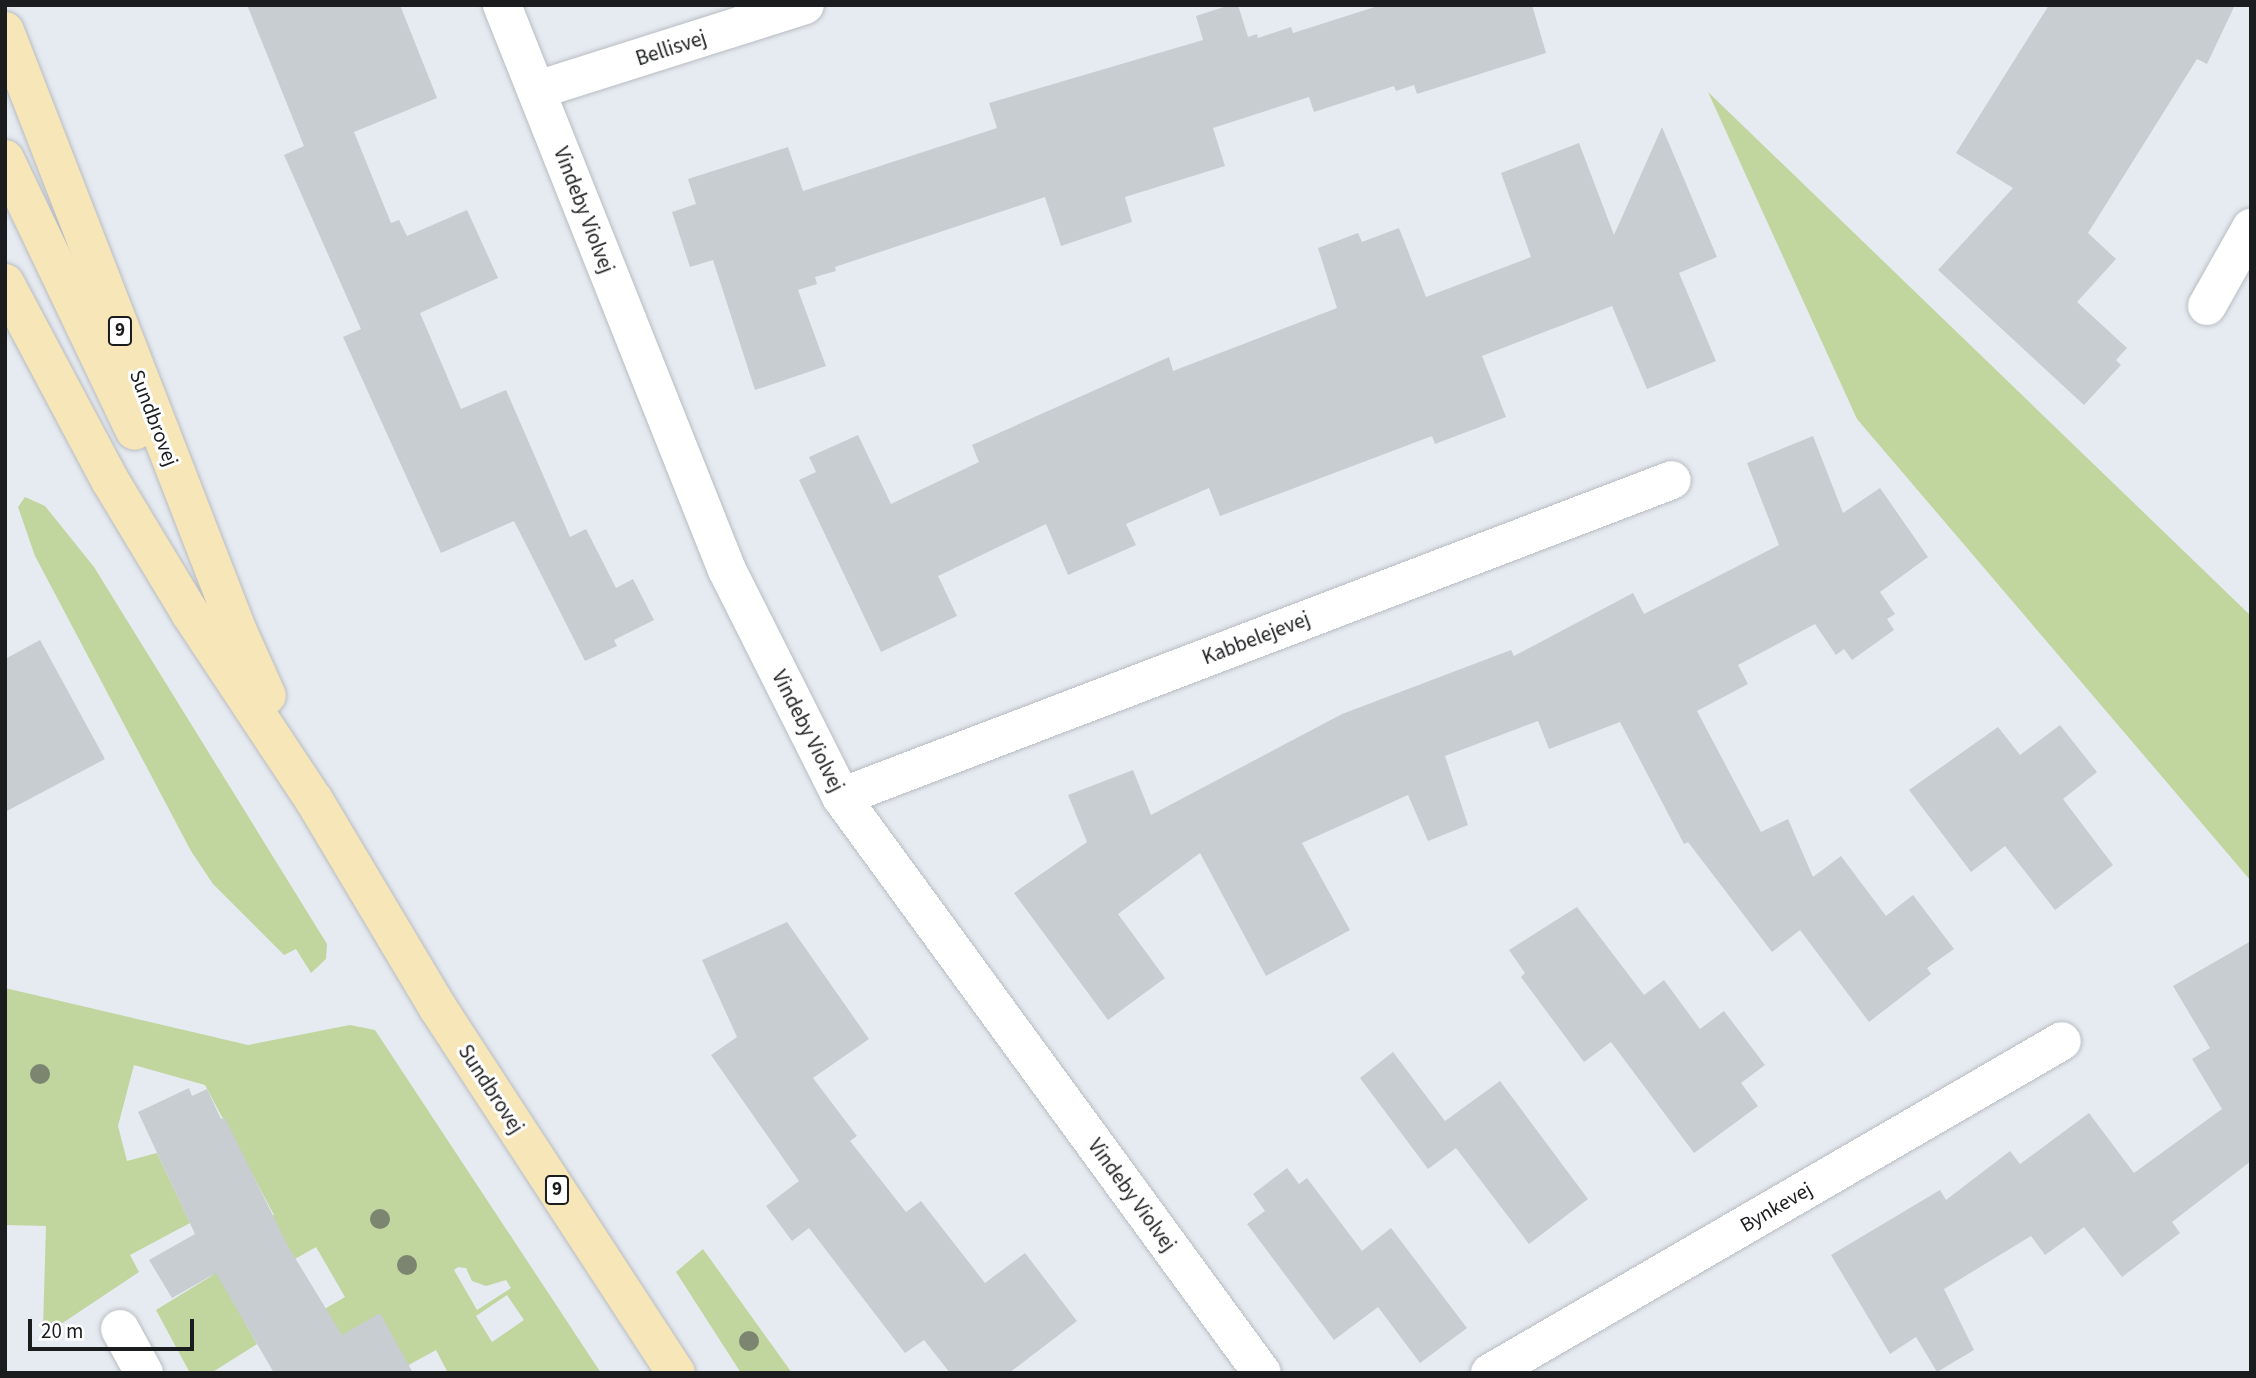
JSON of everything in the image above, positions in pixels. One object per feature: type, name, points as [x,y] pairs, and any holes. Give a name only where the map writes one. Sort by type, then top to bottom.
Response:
[{"type":"main road","name":"Sundbrovej","points":[[5,31],[237,629],[314,800]]},
{"type":"main road","points":[[5,159],[79,317],[237,629]]},
{"type":"main road","name":"Sundbrovej","points":[[5,283],[111,482],[190,613],[314,800],[438,1008],[676,1373]]},
{"type":"street","name":"Vindeby Violvej","points":[[502,5],[727,570],[841,797],[1262,1373]]},
{"type":"street","name":"Bellisvej","points":[[537,90],[805,5]]},
{"type":"street","points":[[2207,306],[2251,228]]},
{"type":"street","name":"Kabbelejevej","points":[[841,797],[1672,480]]},
{"type":"street","name":"Bynkevej","points":[[1490,1373],[2062,1041]]},
{"type":"street","points":[[120,1329],[144,1373]]},
{"type":"green space","points":[[1708,92],[2251,616],[2251,881],[1857,419]]},
{"type":"green space","points":[[25,497],[45,506],[94,567],[327,944],[326,959],[311,973],[296,949],[284,955],[213,884],[191,851],[35,556],[18,507]]},
{"type":"green space","points":[[5,988],[248,1045],[350,1025],[375,1030],[601,1373],[448,1373],[436,1350],[394,1373],[341,1346],[321,1311],[345,1297],[316,1247],[230,1296],[257,1344],[211,1373],[190,1373],[156,1310],[213,1275],[199,1250],[274,1215],[205,1085],[134,1065],[118,1126],[127,1161],[157,1153],[190,1223],[130,1255],[139,1272],[58,1326],[43,1328],[46,1226],[5,1225]],"holes":[[[458,1267],[466,1268],[472,1281],[486,1286],[506,1280],[511,1288],[477,1310],[454,1270]],[[507,1295],[524,1320],[492,1342],[476,1316]]]},
{"type":"green space","points":[[703,1249],[792,1373],[741,1373],[676,1272]]},
{"type":"building","points":[[247,5],[400,5],[437,98],[354,132],[391,223],[399,220],[407,236],[467,210],[498,278],[420,313],[461,409],[506,390],[570,537],[586,529],[616,588],[633,579],[654,620],[614,640],[617,646],[585,661],[514,521],[441,553],[343,337],[361,329],[284,155],[304,146]]},
{"type":"building","points":[[1238,5],[1248,37],[1257,34],[1258,38],[1291,27],[1293,33],[1381,5],[1532,5],[1546,53],[1417,94],[1414,85],[1396,91],[1394,86],[1314,112],[1309,97],[1213,128],[1225,166],[1125,197],[1132,222],[1061,246],[1045,197],[835,267],[836,271],[815,277],[817,284],[798,290],[826,366],[755,390],[713,260],[690,267],[672,212],[696,204],[688,179],[788,147],[803,191],[997,128],[989,103],[1203,40],[1196,16]]},
{"type":"building","points":[[2049,5],[2235,5],[2207,64],[2197,59],[2088,233],[2116,259],[2077,302],[2127,348],[2116,360],[2121,365],[2084,405],[1938,270],[2013,188],[1956,153]]},
{"type":"building","points":[[1662,127],[1717,257],[1679,273],[1716,361],[1647,389],[1612,306],[1482,356],[1506,417],[1435,444],[1432,436],[1220,516],[1209,488],[1126,524],[1136,545],[1068,575],[1046,524],[938,576],[957,616],[881,652],[799,480],[816,472],[809,457],[858,435],[891,504],[979,462],[972,445],[1169,357],[1173,371],[1337,308],[1318,248],[1358,233],[1362,242],[1399,228],[1426,297],[1531,257],[1501,173],[1579,143],[1614,235]]},
{"type":"building","points":[[1813,436],[1843,513],[1880,488],[1928,557],[1880,592],[1895,614],[1887,619],[1894,630],[1852,660],[1844,649],[1836,655],[1815,624],[1738,665],[1748,684],[1697,711],[1761,832],[1788,819],[1813,877],[1841,856],[1886,916],[1913,895],[1954,949],[1927,968],[1931,974],[1869,1022],[1800,930],[1772,952],[1688,842],[1684,844],[1620,722],[1549,749],[1538,721],[1445,756],[1468,825],[1428,841],[1408,795],[1302,843],[1350,930],[1266,976],[1200,853],[1118,914],[1165,978],[1108,1020],[1014,893],[1087,842],[1068,795],[1133,770],[1151,815],[1342,714],[1511,650],[1514,656],[1633,593],[1644,614],[1779,545],[1747,463]]},
{"type":"building","points":[[40,640],[105,759],[5,812],[5,659]]},
{"type":"building","points":[[2060,725],[2097,772],[2063,799],[2113,865],[2055,910],[2005,846],[1971,872],[1909,790],[1998,727],[2020,755]]},
{"type":"building","points":[[1577,907],[1644,995],[1664,980],[1700,1029],[1724,1011],[1765,1065],[1741,1083],[1758,1106],[1694,1153],[1611,1042],[1584,1062],[1521,977],[1525,973],[1509,950]]},
{"type":"building","points":[[787,922],[869,1039],[813,1078],[857,1136],[850,1141],[906,1212],[921,1201],[985,1283],[1025,1253],[1077,1321],[1009,1373],[950,1373],[924,1340],[905,1353],[809,1228],[792,1241],[766,1206],[799,1181],[711,1055],[737,1037],[702,960]]},
{"type":"building","points":[[2251,941],[2251,1161],[2172,1222],[2180,1233],[2122,1277],[2084,1227],[2045,1255],[2031,1236],[1944,1289],[1974,1350],[1937,1372],[1916,1337],[1890,1354],[1831,1255],[1940,1190],[1946,1200],[2010,1151],[2020,1164],[2089,1113],[2134,1173],[2222,1109],[2192,1059],[2210,1048],[2173,986]]},
{"type":"building","points":[[1393,1052],[1445,1121],[1500,1081],[1588,1199],[1529,1244],[1456,1148],[1428,1169],[1360,1078]]},
{"type":"building","points":[[189,1088],[192,1096],[207,1089],[221,1119],[225,1118],[289,1248],[342,1335],[380,1313],[413,1373],[274,1373],[216,1273],[172,1298],[149,1260],[195,1234],[138,1112]]},
{"type":"building","points":[[1287,1168],[1299,1184],[1307,1178],[1362,1251],[1391,1228],[1467,1328],[1420,1363],[1378,1307],[1334,1340],[1247,1224],[1265,1211],[1253,1194]]}]
